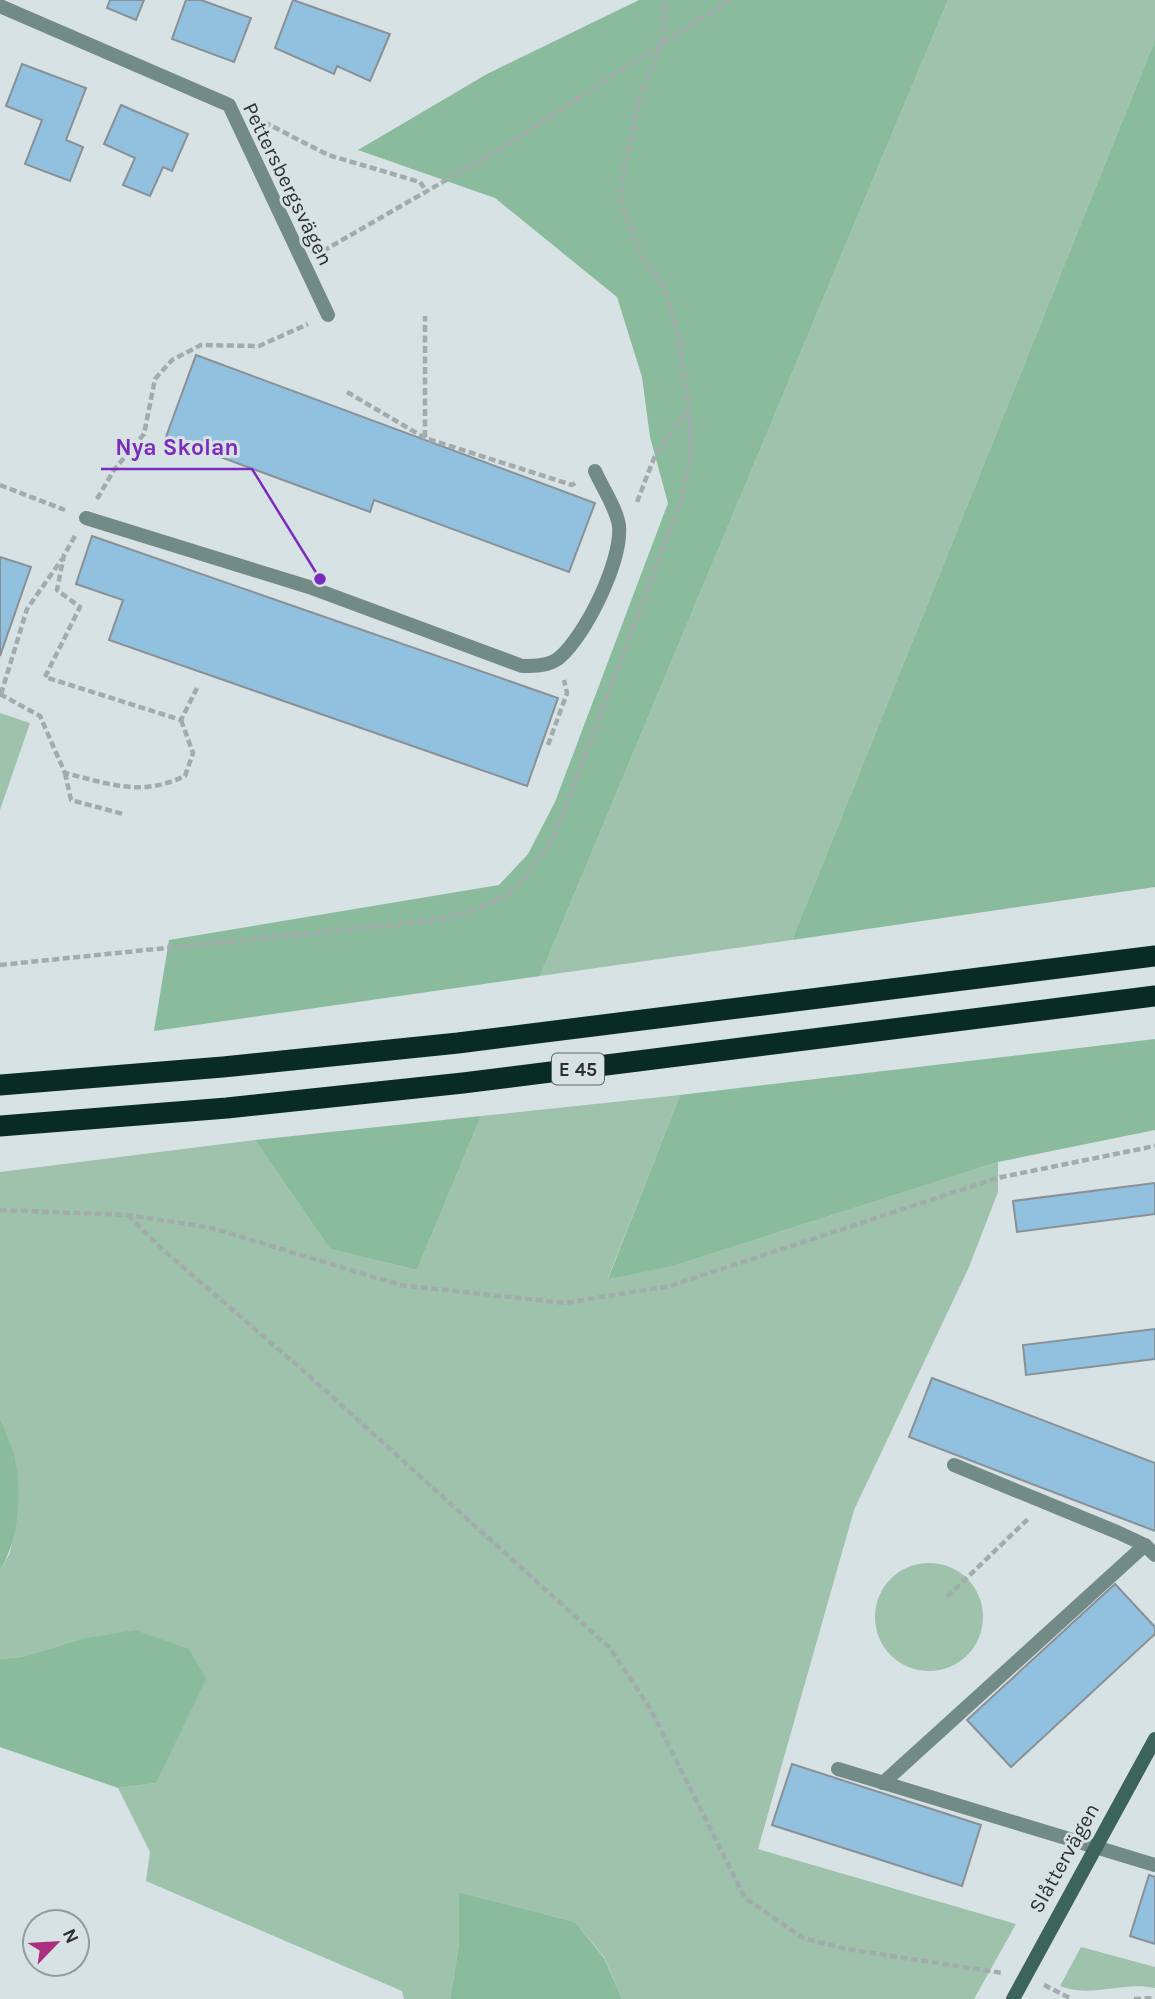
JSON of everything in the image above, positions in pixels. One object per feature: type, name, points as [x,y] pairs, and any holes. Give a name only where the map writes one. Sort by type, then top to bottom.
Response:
[{"type":"highway","name":"E 45","points":[[0,1085],[223,1067],[458,1043],[1155,956]]},
{"type":"highway","name":"E 45","points":[[0,1126],[228,1108],[463,1083],[1155,996]]},
{"type":"street","name":"Pettersbergsvägen","points":[[0,6],[229,105],[328,315]]},
{"type":"street","points":[[86,518],[309,587],[522,666],[540,666],[558,659],[593,612],[619,550],[618,523],[595,471]]},
{"type":"street","points":[[883,1783],[1150,1550],[1046,1502],[954,1465]]},
{"type":"street","name":"Slåttervägen","points":[[1013,1999],[1155,1739]]},
{"type":"street","points":[[838,1769],[1155,1865]]},
{"type":"path","points":[[0,965],[429,921],[480,911],[511,892],[537,864],[556,832],[677,510],[691,453],[689,407],[677,329],[663,285],[640,253],[619,195],[639,99],[661,46],[665,2],[657,0]]},
{"type":"path","points":[[302,263],[559,113],[730,0]]},
{"type":"path","points":[[229,105],[328,155],[420,182],[427,191]]},
{"type":"path","points":[[425,316],[425,438]]},
{"type":"path","points":[[347,392],[425,438],[572,485],[595,471]]},
{"type":"path","points":[[618,523],[633,512],[654,458],[689,407]]},
{"type":"path","points":[[0,485],[86,518]]},
{"type":"path","points":[[64,555],[27,610],[0,694],[40,716],[65,773],[71,800],[123,814]]},
{"type":"path","points":[[548,746],[567,693],[558,659]]},
{"type":"path","points":[[65,773],[132,789],[166,785],[185,776],[193,753],[181,720]]},
{"type":"path","points":[[0,1210],[128,1215],[212,1228],[400,1285],[565,1303],[670,1286],[997,1178],[1155,1146]]},
{"type":"path","points":[[128,1215],[162,1250],[306,1373],[610,1648],[651,1710],[745,1898],[803,1938],[871,1953],[1025,1976]]},
{"type":"path","points":[[947,1597],[1046,1502]]},
{"type":"path","points":[[1134,1999],[1155,1998]]},
{"type":"green space","points":[[639,0],[948,0],[540,976],[154,1031],[169,940],[499,885],[528,854],[555,802],[668,503],[650,437],[642,377],[617,297],[495,198],[358,150],[487,74]]},
{"type":"green space","points":[[948,0],[1155,0],[1155,40],[792,940],[540,976]]},
{"type":"green space","points":[[1155,40],[1155,887],[792,940]]},
{"type":"green space","points":[[0,713],[30,723],[0,810]]},
{"type":"green space","points":[[1155,1039],[1155,1130],[998,1162],[673,1266],[608,1279],[680,1095]]},
{"type":"green space","points":[[680,1095],[608,1278],[673,1266],[998,1162],[998,1192],[969,1267],[854,1510],[758,1849],[1016,1924],[974,1999],[622,1999],[604,1957],[575,1922],[459,1892],[459,1944],[450,1999],[404,1999],[402,1991],[146,1881],[150,1852],[118,1788],[156,1783],[81,1639],[22,1657],[0,1659],[0,1570],[10,1553],[17,1511],[16,1464],[0,1418],[0,1172],[255,1140],[330,1249],[417,1270],[481,1116]]},
{"type":"green space","points":[[481,1116],[417,1270],[330,1249],[255,1140]]},
{"type":"green space","points":[[0,1418],[15,1458],[19,1491],[15,1533],[0,1570]]},
{"type":"green space","points":[[929,1563],[950,1567],[967,1579],[979,1596],[983,1617],[979,1638],[967,1655],[950,1667],[929,1671],[908,1667],[891,1655],[879,1638],[875,1617],[879,1596],[891,1579],[908,1567]]},
{"type":"green space","points":[[135,1630],[189,1649],[206,1679],[156,1783],[118,1788],[0,1747],[0,1659],[22,1657],[81,1639]]},
{"type":"green space","points":[[459,1892],[575,1922],[604,1958],[622,1999],[450,1999],[459,1944]]},
{"type":"green space","points":[[1081,1947],[1155,1967],[1155,1988],[1142,1986],[1084,1991],[1060,1986]]},
{"type":"building","points":[[110,0],[144,0],[136,20],[107,8]]},
{"type":"building","points":[[186,0],[201,0],[251,18],[234,62],[172,39]]},
{"type":"building","points":[[293,0],[390,34],[370,81],[337,66],[334,74],[275,48]]},
{"type":"building","points":[[22,64],[86,88],[66,140],[83,147],[70,181],[25,164],[42,120],[6,106]]},
{"type":"building","points":[[121,105],[188,134],[172,171],[163,167],[150,196],[123,185],[135,158],[104,144]]},
{"type":"building","points":[[196,355],[595,503],[569,572],[374,500],[370,512],[166,437]]},
{"type":"building","points":[[92,536],[558,698],[527,786],[109,640],[123,600],[76,584]]},
{"type":"building","points":[[0,557],[31,567],[0,656]]},
{"type":"building","points":[[1155,1183],[1155,1214],[1017,1232],[1013,1201]]},
{"type":"building","points":[[1155,1329],[1155,1359],[1026,1375],[1023,1345]]},
{"type":"building","points":[[932,1378],[1155,1463],[1155,1531],[909,1437]]},
{"type":"building","points":[[1115,1584],[1155,1627],[1155,1634],[1011,1767],[967,1720]]},
{"type":"building","points":[[792,1764],[981,1825],[962,1886],[772,1825]]},
{"type":"building","points":[[1149,1875],[1155,1877],[1155,1944],[1130,1936]]},
{"type":"place","name":"Nya Skolan","points":[[320,579]]}]
